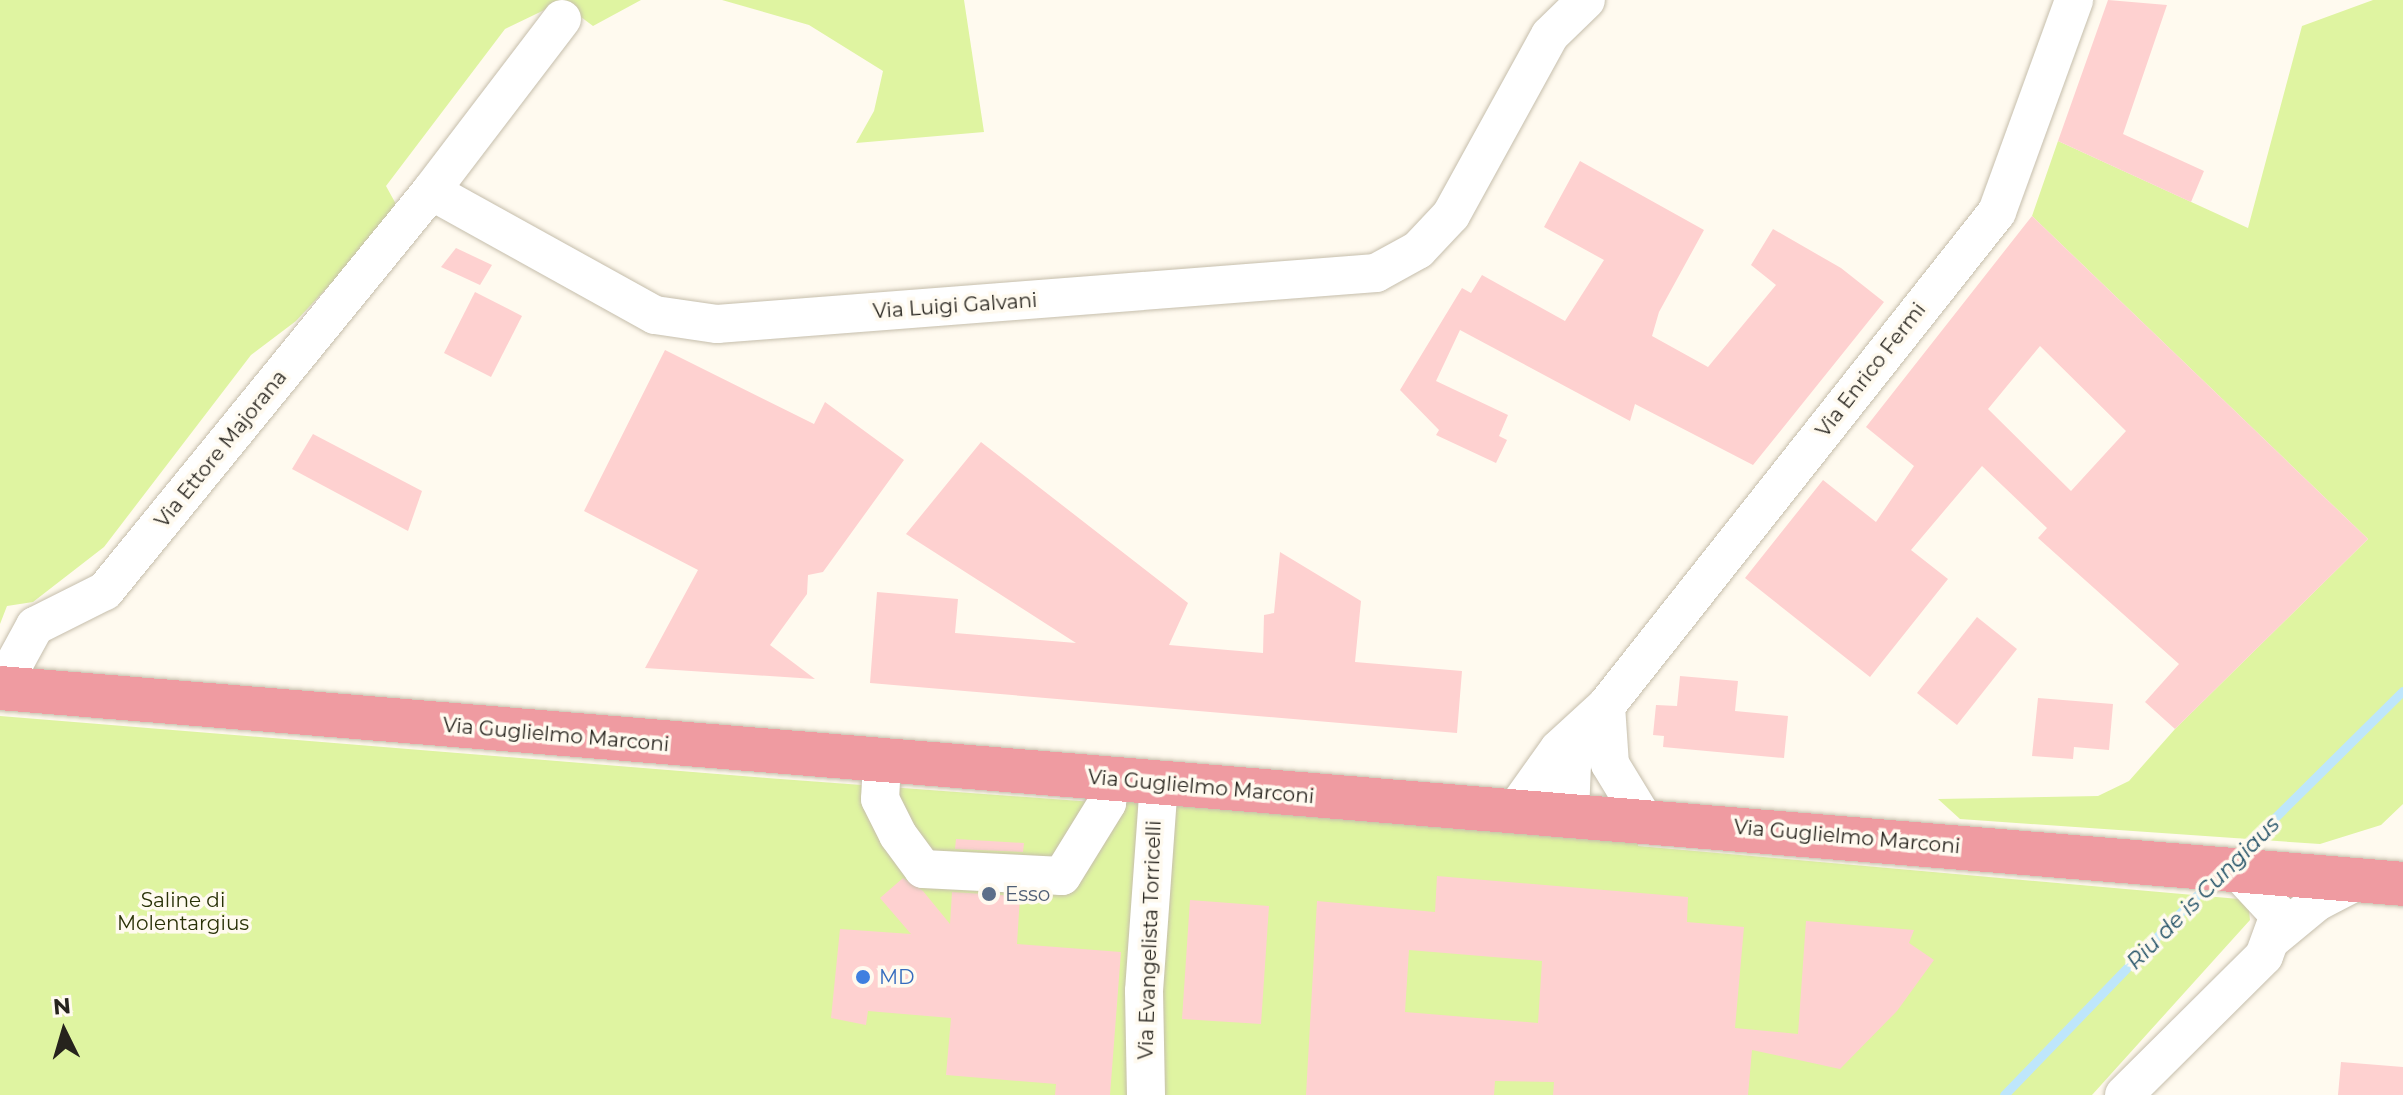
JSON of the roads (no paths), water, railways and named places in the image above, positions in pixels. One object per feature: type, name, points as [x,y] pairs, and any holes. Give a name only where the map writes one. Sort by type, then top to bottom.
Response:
[{"type":"main road","name":"Via Guglielmo Marconi","points":[[1,688],[882,762],[1644,820],[1980,850],[2254,885],[2343,880],[2403,884]]},
{"type":"street","name":"Via Luigi Galvani","points":[[431,191],[655,315],[717,324],[1376,273],[1418,250],[1451,215],[1550,35],[1586,0]]},
{"type":"street","name":"Via Enrico Fermi","points":[[1514,812],[1559,749],[1598,713],[1997,212],[2074,0]]},
{"type":"street","points":[[431,191],[562,19]]},
{"type":"street","name":"Via Ettore Majorana","points":[[1,688],[35,626],[105,591],[431,191]]},
{"type":"street","points":[[1570,815],[1572,764],[1598,713]]},
{"type":"street","points":[[1598,713],[1610,764],[1644,820]]},
{"type":"street","points":[[882,762],[880,799],[923,869],[1062,876],[1107,803],[1110,779]]},
{"type":"street","name":"Via Evangelista Torricelli","points":[[1146,1095],[1144,991],[1159,784]]},
{"type":"street","points":[[2272,939],[2343,880]]},
{"type":"street","points":[[2124,1095],[2264,956],[2279,915],[2254,885]]},
{"type":"waterway","name":"Riu de is Cungiaus","points":[[2235,857],[2403,691]]},
{"type":"waterway","name":"Riu de is Cungiaus","points":[[2004,1095],[2210,882]]},
{"type":"place","name":"Esso","points":[[989,894]]},
{"type":"place","name":"MD","points":[[863,977]]},
{"type":"park label","name":"Saline di Molentargius","points":[[183,912]]}]
